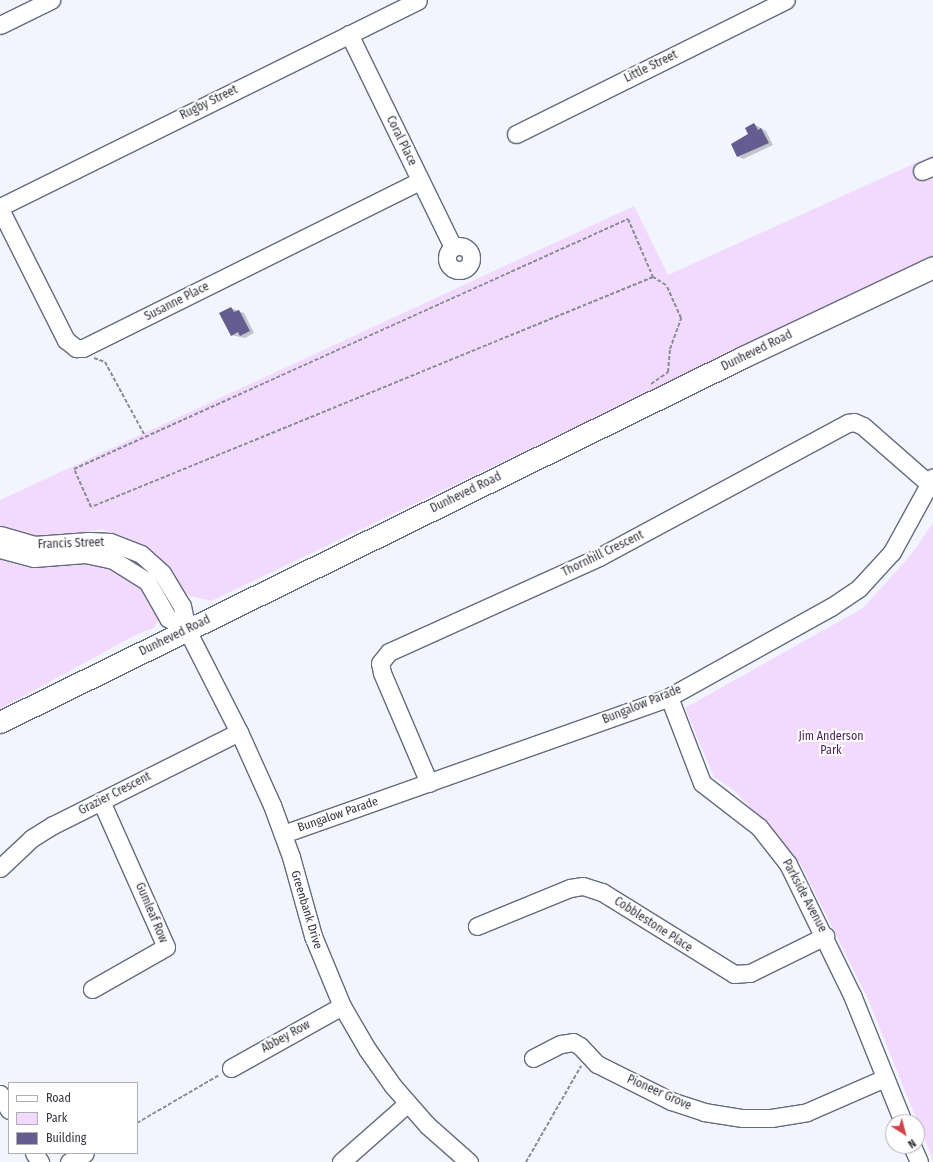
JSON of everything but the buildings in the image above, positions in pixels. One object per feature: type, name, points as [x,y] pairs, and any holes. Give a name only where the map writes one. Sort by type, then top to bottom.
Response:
[{"type":"main road","name":"Dunheved Road","points":[[0,722],[641,407],[933,267]]},
{"type":"street","points":[[0,25],[51,0]]},
{"type":"street","name":"Rugby Street","points":[[0,208],[418,0]]},
{"type":"street","name":"Little Street","points":[[516,134],[786,0]]},
{"type":"street","name":"Coral Place","points":[[348,34],[453,247]]},
{"type":"street","name":"Susanne Place","points":[[83,352],[420,181]]},
{"type":"street","points":[[0,208],[66,340],[72,346],[83,352]]},
{"type":"street","name":"Thornhill Crescent","points":[[429,783],[382,673],[380,663],[389,652],[599,557],[848,423],[854,422],[863,426],[931,480]]},
{"type":"street","name":"Bungalow Parade","points":[[283,834],[669,697],[831,607],[859,588],[892,552],[931,480]]},
{"type":"street","name":"Francis Street","points":[[0,535],[34,545],[99,541],[133,550],[162,573],[182,606],[188,630]]},
{"type":"street","name":"Francis Street","points":[[0,549],[34,558],[85,554],[113,560],[147,581],[156,592],[168,618],[188,630]]},
{"type":"street","name":"Greenbank Drive","points":[[188,630],[239,732],[283,834],[313,936],[342,1006],[367,1049],[408,1103],[468,1162]]},
{"type":"street","name":"Parkside Avenue","points":[[669,697],[702,783],[758,827],[773,842],[788,864],[825,936],[900,1114]]},
{"type":"street","name":"Grazier Crescent","points":[[0,868],[44,830],[101,800],[239,732]]},
{"type":"street","name":"Gumleaf Row","points":[[92,989],[166,947],[101,800]]},
{"type":"street","name":"Cobblestone Place","points":[[477,926],[570,888],[584,886],[602,892],[734,974],[750,973],[825,936]]},
{"type":"street","name":"Abbey Row","points":[[231,1068],[342,1006]]},
{"type":"street","points":[[533,1058],[561,1044],[573,1042],[584,1051]]},
{"type":"street","name":"Pioneer Grove","points":[[584,1051],[601,1066],[682,1106],[732,1118],[771,1118],[808,1112],[885,1078]]},
{"type":"street","points":[[0,1094],[8,1108]]},
{"type":"street","points":[[341,1162],[408,1103]]},
{"type":"street","points":[[69,1162],[83,1154]]},
{"type":"path","points":[[641,407],[652,382],[668,372],[670,349],[681,318],[666,285],[653,277],[628,219],[74,469],[91,507],[653,277]]},
{"type":"path","points":[[83,352],[105,362],[145,436]]},
{"type":"path","points":[[526,1162],[584,1051]]},
{"type":"path","points":[[138,1122],[231,1068]]},
{"type":"green space","points":[[933,155],[933,256],[211,601],[188,595],[145,548],[102,529],[60,538],[34,540],[0,529],[0,500],[634,206],[668,275]]},
{"type":"green space","name":"Jim Anderson Park","points":[[933,523],[933,1160],[925,1140],[925,1114],[914,1114],[868,999],[800,863],[735,791],[714,777],[685,708],[863,608],[910,556]]},
{"type":"green space","points":[[0,554],[101,562],[146,587],[160,617],[154,628],[137,634],[0,709]]}]
